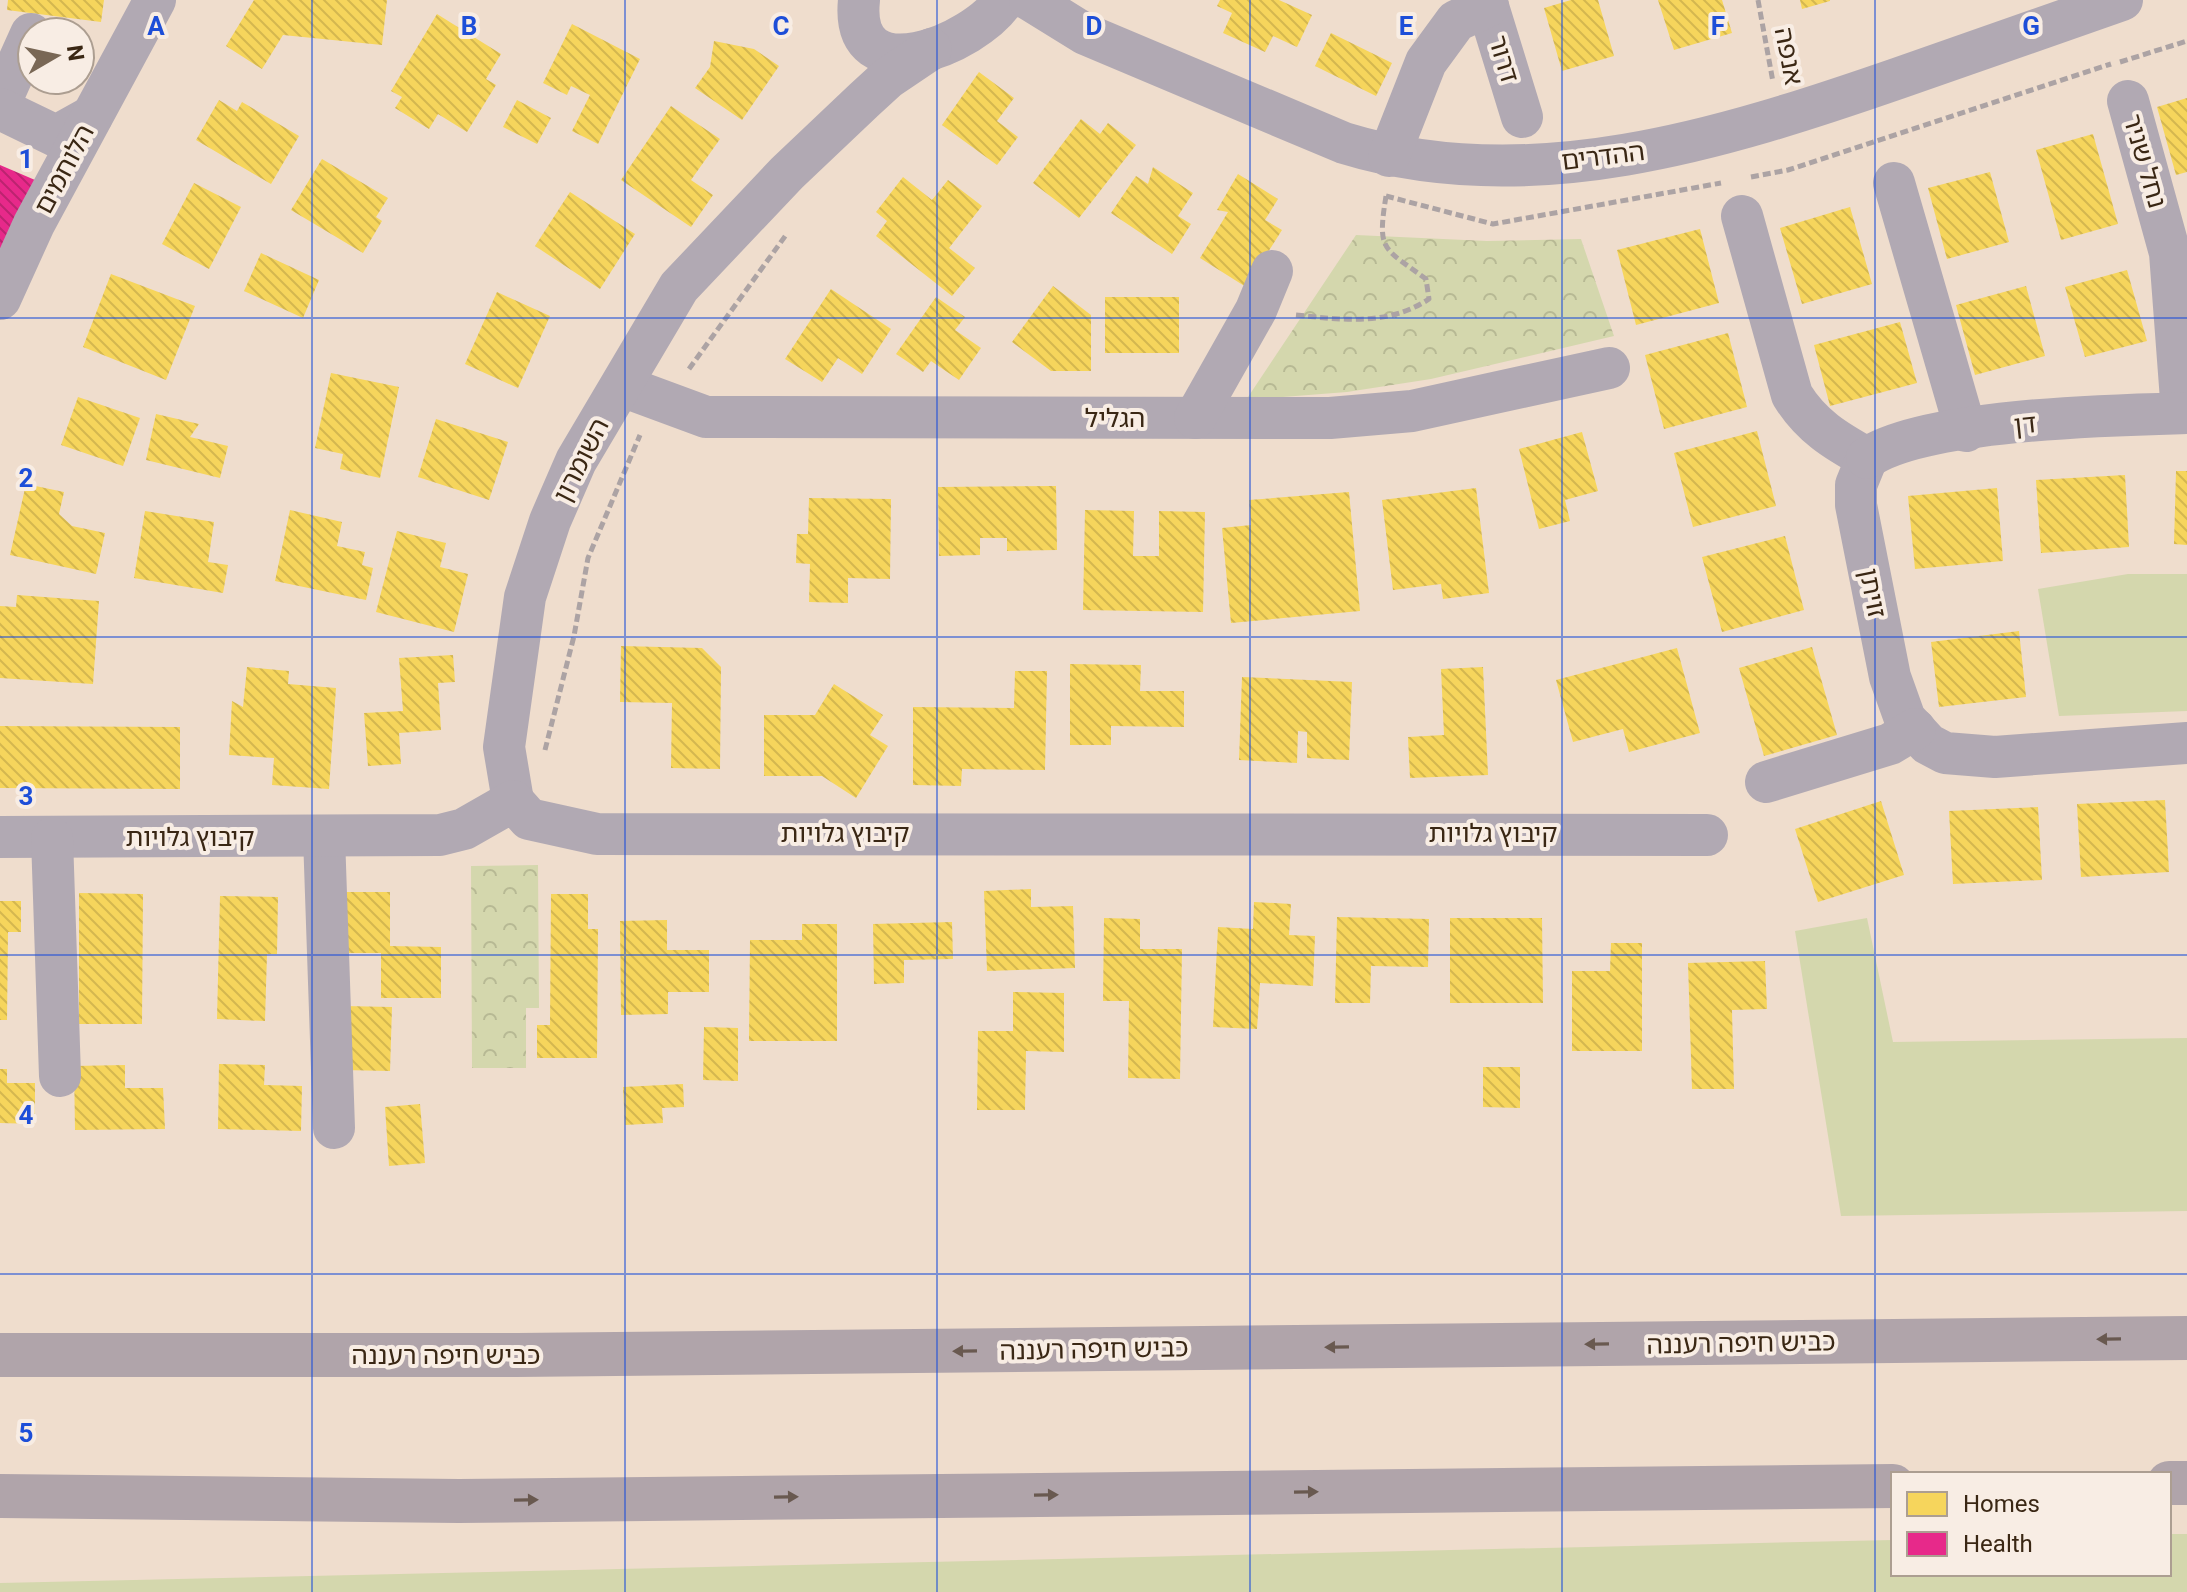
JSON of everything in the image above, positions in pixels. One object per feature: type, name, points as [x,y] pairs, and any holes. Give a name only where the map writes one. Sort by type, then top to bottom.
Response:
[{"type":"highway","name":"כביש חיפה רעננה","points":[[0,1355],[517,1355],[2187,1338]]},
{"type":"highway","points":[[0,1511],[459,1501],[1891,1486]]},
{"type":"highway","points":[[0,1496],[459,1501]]},
{"type":"street","name":"הלוחמים","points":[[0,299],[34,224],[155,0]]},
{"type":"street","name":"ההדרים","points":[[1030,0],[1085,34],[1344,143],[1388,176],[1437,163],[1536,164],[1618,156],[1700,141],[1781,119],[2122,0]]},
{"type":"street","points":[[1388,176],[1426,62],[1456,21],[1487,3]]},
{"type":"street","name":"דרור","points":[[1487,3],[1522,117]]},
{"type":"street","points":[[855,13],[875,49],[887,54],[915,54],[931,49],[989,15]]},
{"type":"street","name":"השומרון","points":[[787,173],[836,102],[850,75],[855,13]]},
{"type":"street","name":"ההדרים","points":[[989,15],[1029,27],[1085,34]]},
{"type":"street","name":"השומרון","points":[[513,801],[504,747],[525,597],[550,521],[576,461],[679,287],[787,173],[888,78],[931,49]]},
{"type":"street","points":[[0,103],[16,67]]},
{"type":"street","points":[[56,136],[74,96]]},
{"type":"street","name":"נחל שניר","points":[[2128,101],[2170,253],[2185,413]]},
{"type":"street","points":[[0,109],[56,136]]},
{"type":"street","points":[[56,136],[92,116]]},
{"type":"street","points":[[1894,183],[1966,431]]},
{"type":"street","points":[[1742,216],[1792,395],[1805,417],[1867,458]]},
{"type":"street","points":[[1195,418],[1256,310],[1272,271]]},
{"type":"street","name":"הגליל","points":[[622,386],[706,417],[1330,418],[1412,411],[1609,368]]},
{"type":"street","name":"דן","points":[[1867,458],[1885,446],[1907,439],[2096,416],[2185,413]]},
{"type":"street","name":"זויתן","points":[[1867,458],[1856,485],[1856,505],[1890,677],[1905,719],[1928,744],[1945,753],[1967,756],[2187,743]]},
{"type":"street","points":[[1766,782],[1890,744],[1915,729]]},
{"type":"street","name":"קיבוץ גלויות","points":[[0,837],[440,835],[464,829],[513,801],[529,819],[597,834],[1707,835]]},
{"type":"street","points":[[324,836],[334,1128]]},
{"type":"street","points":[[52,838],[60,1076]]},
{"type":"path","name":"אנפה","points":[[1758,0],[1781,119]]},
{"type":"path","points":[[1256,310],[1329,319],[1378,318],[1406,314],[1429,299],[1426,279],[1384,247],[1380,233],[1388,176]]},
{"type":"path","points":[[513,801],[544,754],[574,636],[588,558],[612,494],[640,434],[791,228]]},
{"type":"green space","points":[[1356,235],[1487,241],[1581,239],[1614,336],[1431,379],[1347,392],[1246,400]]},
{"type":"green space","points":[[2128,574],[2187,574],[2187,711],[2059,716],[2038,589]]},
{"type":"green space","points":[[538,865],[539,1008],[526,1008],[526,1068],[472,1068],[471,866]]},
{"type":"green space","points":[[1867,918],[1893,1042],[2187,1038],[2187,1211],[1841,1216],[1795,931]]},
{"type":"green space","points":[[2171,1534],[2187,1534],[2187,1592],[0,1592],[0,1583],[1891,1540],[1891,1576],[2171,1576]]},
{"type":"building: Homes","points":[[8,0],[104,0],[101,22],[96,21],[96,16],[54,16],[7,10]]},
{"type":"building: Homes","points":[[254,0],[387,0],[382,45],[283,35],[262,69],[226,46]]},
{"type":"building: Homes","points":[[1220,0],[1279,0],[1312,15],[1297,47],[1273,36],[1265,52],[1223,33],[1232,13],[1217,6]]},
{"type":"building: Homes","points":[[1571,0],[1598,0],[1614,56],[1562,71],[1544,8]]},
{"type":"building: Homes","points":[[1658,0],[1722,0],[1732,33],[1674,50]]},
{"type":"building: Homes","points":[[1800,0],[1830,0],[1830,1],[1802,9]]},
{"type":"building: Homes","points":[[437,14],[501,54],[486,79],[496,85],[467,132],[438,114],[429,129],[395,108],[402,97],[391,91]]},
{"type":"building: Homes","points":[[572,24],[640,59],[598,144],[572,131],[590,95],[571,86],[567,95],[543,83]]},
{"type":"building: Homes","points":[[1331,33],[1392,63],[1376,96],[1315,66]]},
{"type":"building: Homes","points":[[714,41],[754,49],[779,66],[742,120],[695,88],[710,67]]},
{"type":"building: Homes","points":[[979,72],[1014,98],[997,121],[1018,137],[997,165],[942,125]]},
{"type":"building: Homes","points":[[2187,98],[2187,172],[2176,175],[2157,107]]},
{"type":"building: Homes","points":[[219,100],[237,111],[242,102],[299,136],[271,184],[196,140]]},
{"type":"building: Homes","points":[[517,100],[551,118],[537,144],[503,127]]},
{"type":"building: Homes","points":[[671,106],[720,139],[691,180],[713,195],[691,227],[621,180]]},
{"type":"building: Homes","points":[[1081,119],[1100,134],[1108,123],[1136,145],[1079,218],[1033,183]]},
{"type":"building: Homes","points":[[2093,134],[2118,224],[2061,240],[2036,150]]},
{"type":"building: Homes","points":[[322,159],[388,198],[376,217],[382,221],[363,253],[291,210]]},
{"type":"building: Homes","points":[[1153,167],[1193,193],[1178,216],[1191,224],[1172,254],[1111,213],[1136,176],[1148,184]]},
{"type":"building: Homes","points":[[1990,172],[2009,242],[1947,259],[1928,188]]},
{"type":"building: Homes","points":[[1238,174],[1278,199],[1265,220],[1282,230],[1246,287],[1200,258],[1228,212],[1217,210]]},
{"type":"building: Homes","points":[[903,177],[932,200],[948,180],[982,206],[949,248],[975,268],[952,296],[876,236],[887,221],[876,212]]},
{"type":"building: Homes","points":[[194,183],[241,207],[209,269],[162,244]]},
{"type":"building: Homes","points":[[570,192],[635,234],[600,289],[535,246]]},
{"type":"building: Homes","points":[[1850,207],[1872,284],[1802,304],[1780,228]]},
{"type":"building: Homes","points":[[1700,229],[1719,303],[1636,325],[1617,250]]},
{"type":"building: Homes","points":[[261,253],[319,280],[303,318],[244,291]]},
{"type":"building: Homes","points":[[2127,270],[2147,341],[2085,357],[2065,287]]},
{"type":"building: Homes","points":[[111,274],[195,306],[166,380],[83,347]]},
{"type":"building: Homes","points":[[1053,286],[1091,315],[1091,371],[1051,371],[1012,342]]},
{"type":"building: Homes","points":[[2026,286],[2045,356],[1975,375],[1956,305]]},
{"type":"building: Homes","points":[[831,289],[891,329],[862,374],[838,358],[822,382],[785,359]]},
{"type":"building: Homes","points":[[497,292],[550,316],[518,388],[465,364]]},
{"type":"building: Homes","points":[[936,297],[965,317],[955,330],[981,348],[959,380],[931,361],[923,372],[896,354]]},
{"type":"building: Homes","points":[[1105,297],[1179,297],[1179,353],[1105,353]]},
{"type":"building: Homes","points":[[1900,322],[1917,383],[1830,406],[1814,345]]},
{"type":"building: Homes","points":[[1728,333],[1747,407],[1664,429],[1645,355]]},
{"type":"building: Homes","points":[[331,373],[399,387],[380,478],[340,469],[343,454],[315,448]]},
{"type":"building: Homes","points":[[78,397],[140,418],[123,466],[61,445]]},
{"type":"building: Homes","points":[[156,414],[199,424],[190,437],[228,446],[220,478],[146,460]]},
{"type":"building: Homes","points":[[436,419],[508,442],[489,500],[418,477]]},
{"type":"building: Homes","points":[[1757,431],[1776,506],[1693,527],[1674,453]]},
{"type":"building: Homes","points":[[1582,432],[1598,491],[1565,500],[1570,521],[1539,529],[1519,449]]},
{"type":"building: Homes","points":[[2176,471],[2187,471],[2187,545],[2174,544]]},
{"type":"building: Homes","points":[[2125,475],[2129,547],[2041,553],[2036,480]]},
{"type":"building: Homes","points":[[26,484],[64,492],[59,514],[72,526],[105,533],[96,574],[10,555]]},
{"type":"building: Homes","points":[[1056,486],[1057,550],[1007,551],[1007,538],[980,538],[980,555],[939,556],[938,487]]},
{"type":"building: Homes","points":[[1476,488],[1489,593],[1443,599],[1441,584],[1393,590],[1382,500]]},
{"type":"building: Homes","points":[[1997,488],[2003,561],[1915,569],[1908,496]]},
{"type":"building: Homes","points":[[1349,492],[1360,611],[1231,623],[1222,528],[1251,525],[1249,500]]},
{"type":"building: Homes","points":[[809,498],[891,499],[890,579],[848,578],[848,603],[809,602],[810,564],[796,563],[797,534],[808,534]]},
{"type":"building: Homes","points":[[290,510],[342,522],[337,546],[365,552],[362,565],[373,568],[366,600],[275,581]]},
{"type":"building: Homes","points":[[1085,510],[1134,511],[1133,556],[1159,556],[1159,511],[1205,512],[1203,612],[1083,610]]},
{"type":"building: Homes","points":[[145,511],[214,522],[208,562],[228,565],[223,593],[134,578]]},
{"type":"building: Homes","points":[[397,531],[446,543],[440,567],[468,574],[454,632],[376,612]]},
{"type":"building: Homes","points":[[1785,536],[1804,610],[1722,632],[1702,557]]},
{"type":"building: Homes","points":[[17,595],[99,601],[93,684],[0,678],[0,606],[16,607]]},
{"type":"building: Homes","points":[[2019,631],[2026,697],[1939,707],[1931,642]]},
{"type":"building: Homes","points":[[621,646],[702,648],[721,667],[720,769],[671,768],[672,703],[620,702]]},
{"type":"building: Homes","points":[[1812,647],[1837,735],[1764,756],[1739,668]]},
{"type":"building: Homes","points":[[1677,648],[1700,733],[1629,752],[1623,729],[1573,742],[1556,680]]},
{"type":"building: Homes","points":[[453,655],[455,682],[438,683],[441,730],[399,733],[401,764],[368,766],[364,713],[403,711],[399,658]]},
{"type":"building: Homes","points":[[1070,664],[1141,665],[1140,691],[1184,691],[1184,727],[1111,726],[1111,745],[1070,745]]},
{"type":"building: Homes","points":[[247,667],[289,671],[288,684],[336,688],[329,789],[272,785],[274,758],[229,755],[232,701],[243,707]]},
{"type":"building: Homes","points":[[1483,667],[1488,775],[1410,778],[1408,737],[1444,735],[1441,669]]},
{"type":"building: Homes","points":[[1015,671],[1047,671],[1045,770],[962,769],[961,786],[913,785],[913,707],[1014,708]]},
{"type":"building: Homes","points":[[1242,677],[1352,682],[1349,760],[1307,758],[1307,732],[1298,731],[1297,763],[1239,760]]},
{"type":"building: Homes","points":[[834,684],[883,715],[870,735],[888,746],[856,798],[822,776],[764,776],[764,715],[815,715]]},
{"type":"building: Homes","points":[[0,726],[180,727],[180,789],[0,788]]},
{"type":"building: Homes","points":[[2165,800],[2169,872],[2081,877],[2077,804]]},
{"type":"building: Homes","points":[[1881,801],[1904,875],[1818,902],[1795,829]]},
{"type":"building: Homes","points":[[2038,807],[2042,880],[1953,884],[1949,811]]},
{"type":"building: Homes","points":[[1031,889],[1031,907],[1073,906],[1075,968],[987,971],[984,891]]},
{"type":"building: Homes","points":[[337,892],[390,892],[390,946],[441,947],[441,998],[381,998],[381,953],[337,953]]},
{"type":"building: Homes","points":[[79,893],[143,894],[142,1024],[79,1024]]},
{"type":"building: Homes","points":[[551,894],[588,894],[588,929],[598,929],[597,1058],[537,1058],[537,1025],[550,1025]]},
{"type":"building: Homes","points":[[220,896],[278,897],[277,954],[267,954],[265,1021],[217,1019]]},
{"type":"building: Homes","points":[[0,901],[21,901],[21,932],[8,932],[7,1020],[0,1020]]},
{"type":"building: Homes","points":[[1254,902],[1291,904],[1289,935],[1315,936],[1313,986],[1260,983],[1257,1029],[1213,1027],[1218,927],[1253,929]]},
{"type":"building: Homes","points":[[1337,917],[1429,919],[1428,967],[1371,966],[1370,1003],[1335,1003]]},
{"type":"building: Homes","points":[[1104,918],[1140,919],[1140,949],[1182,949],[1180,1079],[1128,1078],[1129,1001],[1103,1001]]},
{"type":"building: Homes","points":[[1450,918],[1542,918],[1543,1003],[1450,1003]]},
{"type":"building: Homes","points":[[667,920],[667,950],[709,950],[709,992],[668,992],[668,1014],[621,1015],[620,921]]},
{"type":"building: Homes","points":[[952,922],[953,959],[904,960],[904,983],[874,984],[873,924]]},
{"type":"building: Homes","points":[[802,924],[837,924],[837,1041],[749,1041],[750,940],[802,940]]},
{"type":"building: Homes","points":[[1611,943],[1642,943],[1642,1051],[1572,1051],[1572,971],[1610,971]]},
{"type":"building: Homes","points":[[1765,961],[1767,1009],[1732,1010],[1734,1089],[1692,1089],[1688,963]]},
{"type":"building: Homes","points":[[1013,992],[1064,993],[1064,1052],[1026,1051],[1025,1110],[977,1110],[978,1031],[1013,1031]]},
{"type":"building: Homes","points":[[344,1006],[392,1007],[390,1071],[342,1070]]},
{"type":"building: Homes","points":[[704,1027],[738,1028],[738,1081],[703,1080]]},
{"type":"building: Homes","points":[[219,1064],[265,1065],[264,1085],[302,1086],[301,1131],[218,1129]]},
{"type":"building: Homes","points":[[125,1065],[125,1088],[163,1088],[165,1129],[75,1130],[74,1066]]},
{"type":"building: Homes","points":[[1483,1067],[1520,1067],[1520,1108],[1483,1107]]},
{"type":"building: Homes","points":[[0,1069],[7,1069],[7,1083],[35,1083],[35,1124],[0,1123]]},
{"type":"building: Homes","points":[[683,1084],[684,1107],[662,1108],[663,1123],[625,1125],[623,1087]]},
{"type":"building: Homes","points":[[420,1104],[425,1163],[389,1166],[385,1107]]},
{"type":"building: Health","points":[[0,165],[35,180],[0,261]]}]
